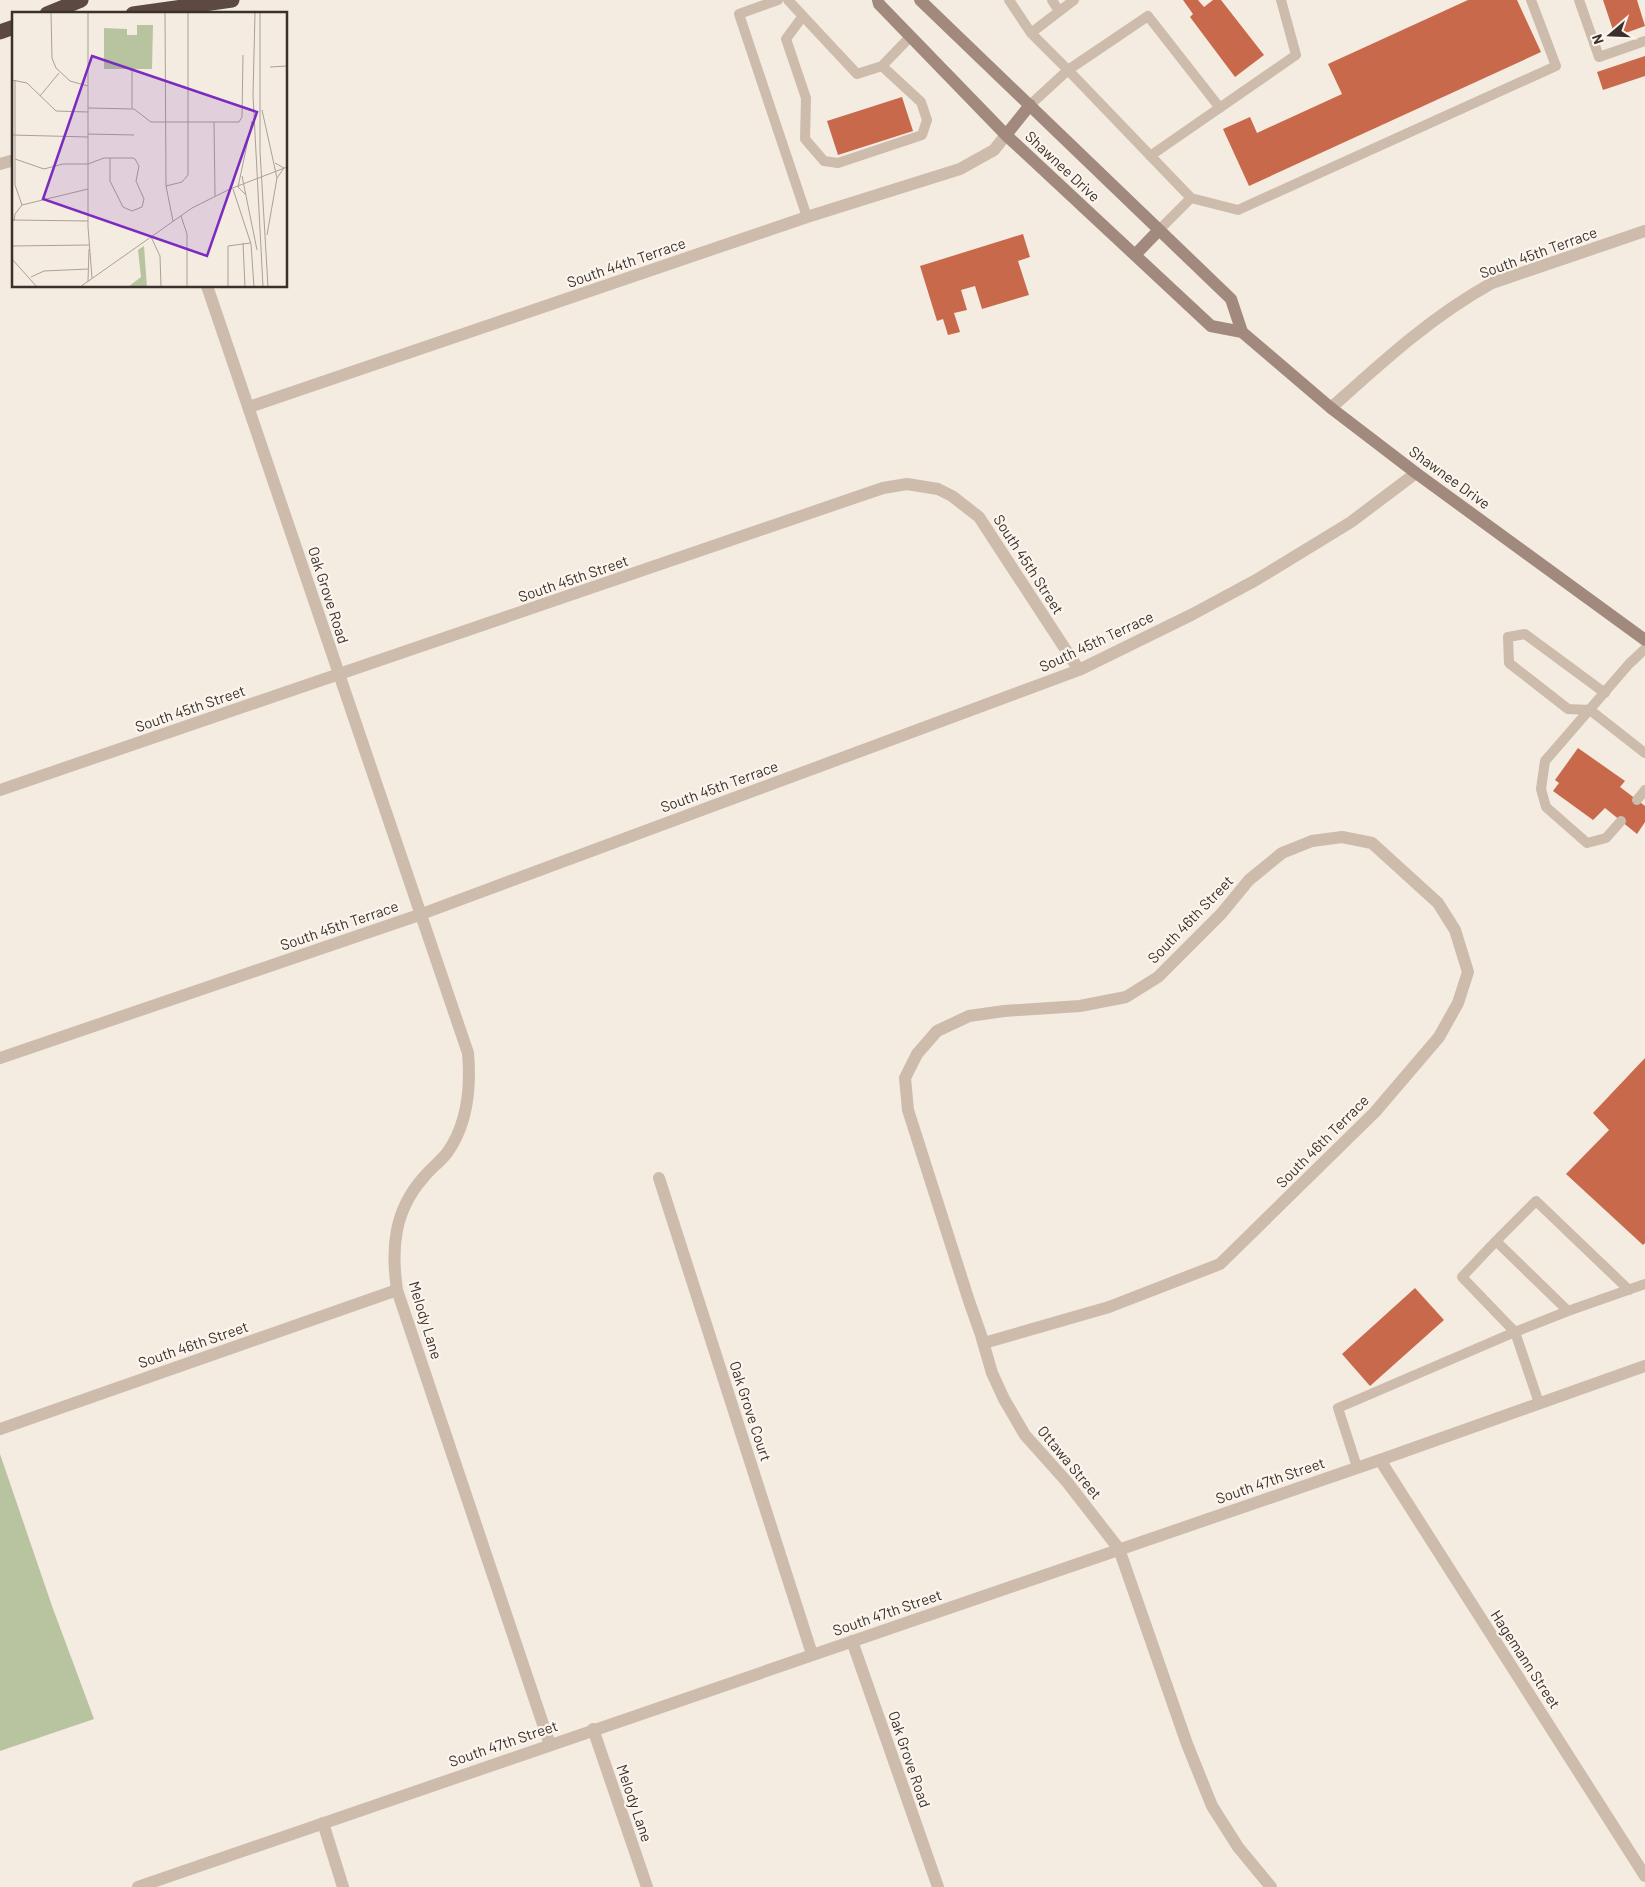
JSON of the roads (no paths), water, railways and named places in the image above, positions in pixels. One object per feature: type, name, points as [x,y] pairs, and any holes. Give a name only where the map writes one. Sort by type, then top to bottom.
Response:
[{"type":"highway","points":[[52,12],[81,0]]},
{"type":"highway","points":[[148,12],[232,0]]},
{"type":"main road","name":"Shawnee Drive","points":[[878,0],[910,37],[1006,135],[1211,326],[1242,332],[1332,408],[1645,640]]},
{"type":"main road","name":"Shawnee Drive","points":[[920,0],[1231,299],[1242,332]]},
{"type":"main road","points":[[1006,135],[1030,105]]},
{"type":"main road","points":[[1135,255],[1159,230]]},
{"type":"street","name":"South 44th Terrace","points":[[249,407],[807,218],[960,169],[994,150],[1006,135]]},
{"type":"street","name":"South 45th Terrace","points":[[1332,408],[1384,360],[1436,318],[1492,283],[1645,231]]},
{"type":"street","name":"Oak Grove Road","points":[[208,288],[419,915]]},
{"type":"street","name":"South 45th Terrace","points":[[0,1058],[419,915],[1079,670],[1193,614],[1256,580],[1351,522],[1416,472]]},
{"type":"street","name":"South 45th Street","points":[[0,790],[883,488],[907,484],[938,489],[952,496],[979,517],[1079,670]]},
{"type":"street","name":"South 46th Street","points":[[927,1042],[937,1031],[969,1016],[1004,1011],[1080,1006],[1126,997],[1158,977],[1221,914],[1250,880],[1282,852],[1312,841],[1342,837],[1356,840]]},
{"type":"street","name":"South 46th Terrace","points":[[984,1343],[1109,1307],[1220,1264],[1376,1112],[1439,1037],[1458,1003],[1468,972],[1455,930],[1438,903],[1398,865],[1372,843],[1356,840]]},
{"type":"street","name":"Melody Lane","points":[[419,915],[468,1053],[467,1104],[460,1130],[447,1153],[422,1178],[402,1212],[395,1234],[393,1264],[398,1290],[550,1745]]},
{"type":"street","name":"Ottawa Street","points":[[927,1042],[917,1054],[905,1078],[908,1110],[984,1343],[992,1373],[1004,1399],[1026,1435],[1067,1482],[1119,1549],[1187,1744],[1212,1806],[1238,1847],[1270,1887]]},
{"type":"street","name":"Oak Grove Court","points":[[659,1178],[812,1654]]},
{"type":"street","name":"South 46th Street","points":[[0,1429],[398,1290]]},
{"type":"street","name":"South 47th Street","points":[[138,1887],[1380,1460],[1645,1366]]},
{"type":"street","name":"Hagemann Street","points":[[1380,1460],[1645,1876]]},
{"type":"street","name":"Oak Grove Road","points":[[852,1641],[938,1887]]},
{"type":"street","name":"Melody Lane","points":[[593,1729],[647,1887]]},
{"type":"street","points":[[323,1822],[343,1887]]},
{"type":"lane","points":[[778,0],[739,14],[807,218]]},
{"type":"lane","points":[[788,0],[857,74],[882,66],[910,37]]},
{"type":"lane","points":[[1009,0],[1031,33],[1191,198],[1238,210],[1556,66],[1531,0]]},
{"type":"lane","points":[[1031,33],[1056,4],[1074,0]]},
{"type":"lane","points":[[1150,156],[1296,55],[1282,0]]},
{"type":"lane","points":[[1579,0],[1599,57],[1645,41]]},
{"type":"lane","points":[[803,16],[786,38],[806,98],[806,139],[824,161],[838,163],[922,135],[927,120],[921,102],[882,66]]},
{"type":"lane","points":[[1030,105],[1068,70],[1148,16],[1220,108]]},
{"type":"lane","points":[[1159,230],[1191,198]]},
{"type":"lane","points":[[1605,693],[1525,634],[1508,637],[1509,663],[1568,709],[1590,710],[1645,753]]},
{"type":"lane","points":[[1621,821],[1606,838],[1587,843],[1546,807],[1541,789],[1545,761],[1629,664],[1645,649]]},
{"type":"lane","points":[[1637,800],[1645,790]]},
{"type":"lane","points":[[1539,1404],[1515,1332],[1462,1277],[1536,1201],[1628,1290]]},
{"type":"lane","points":[[1496,1241],[1568,1311]]},
{"type":"lane","points":[[1357,1467],[1338,1408],[1515,1332],[1645,1284]]}]
